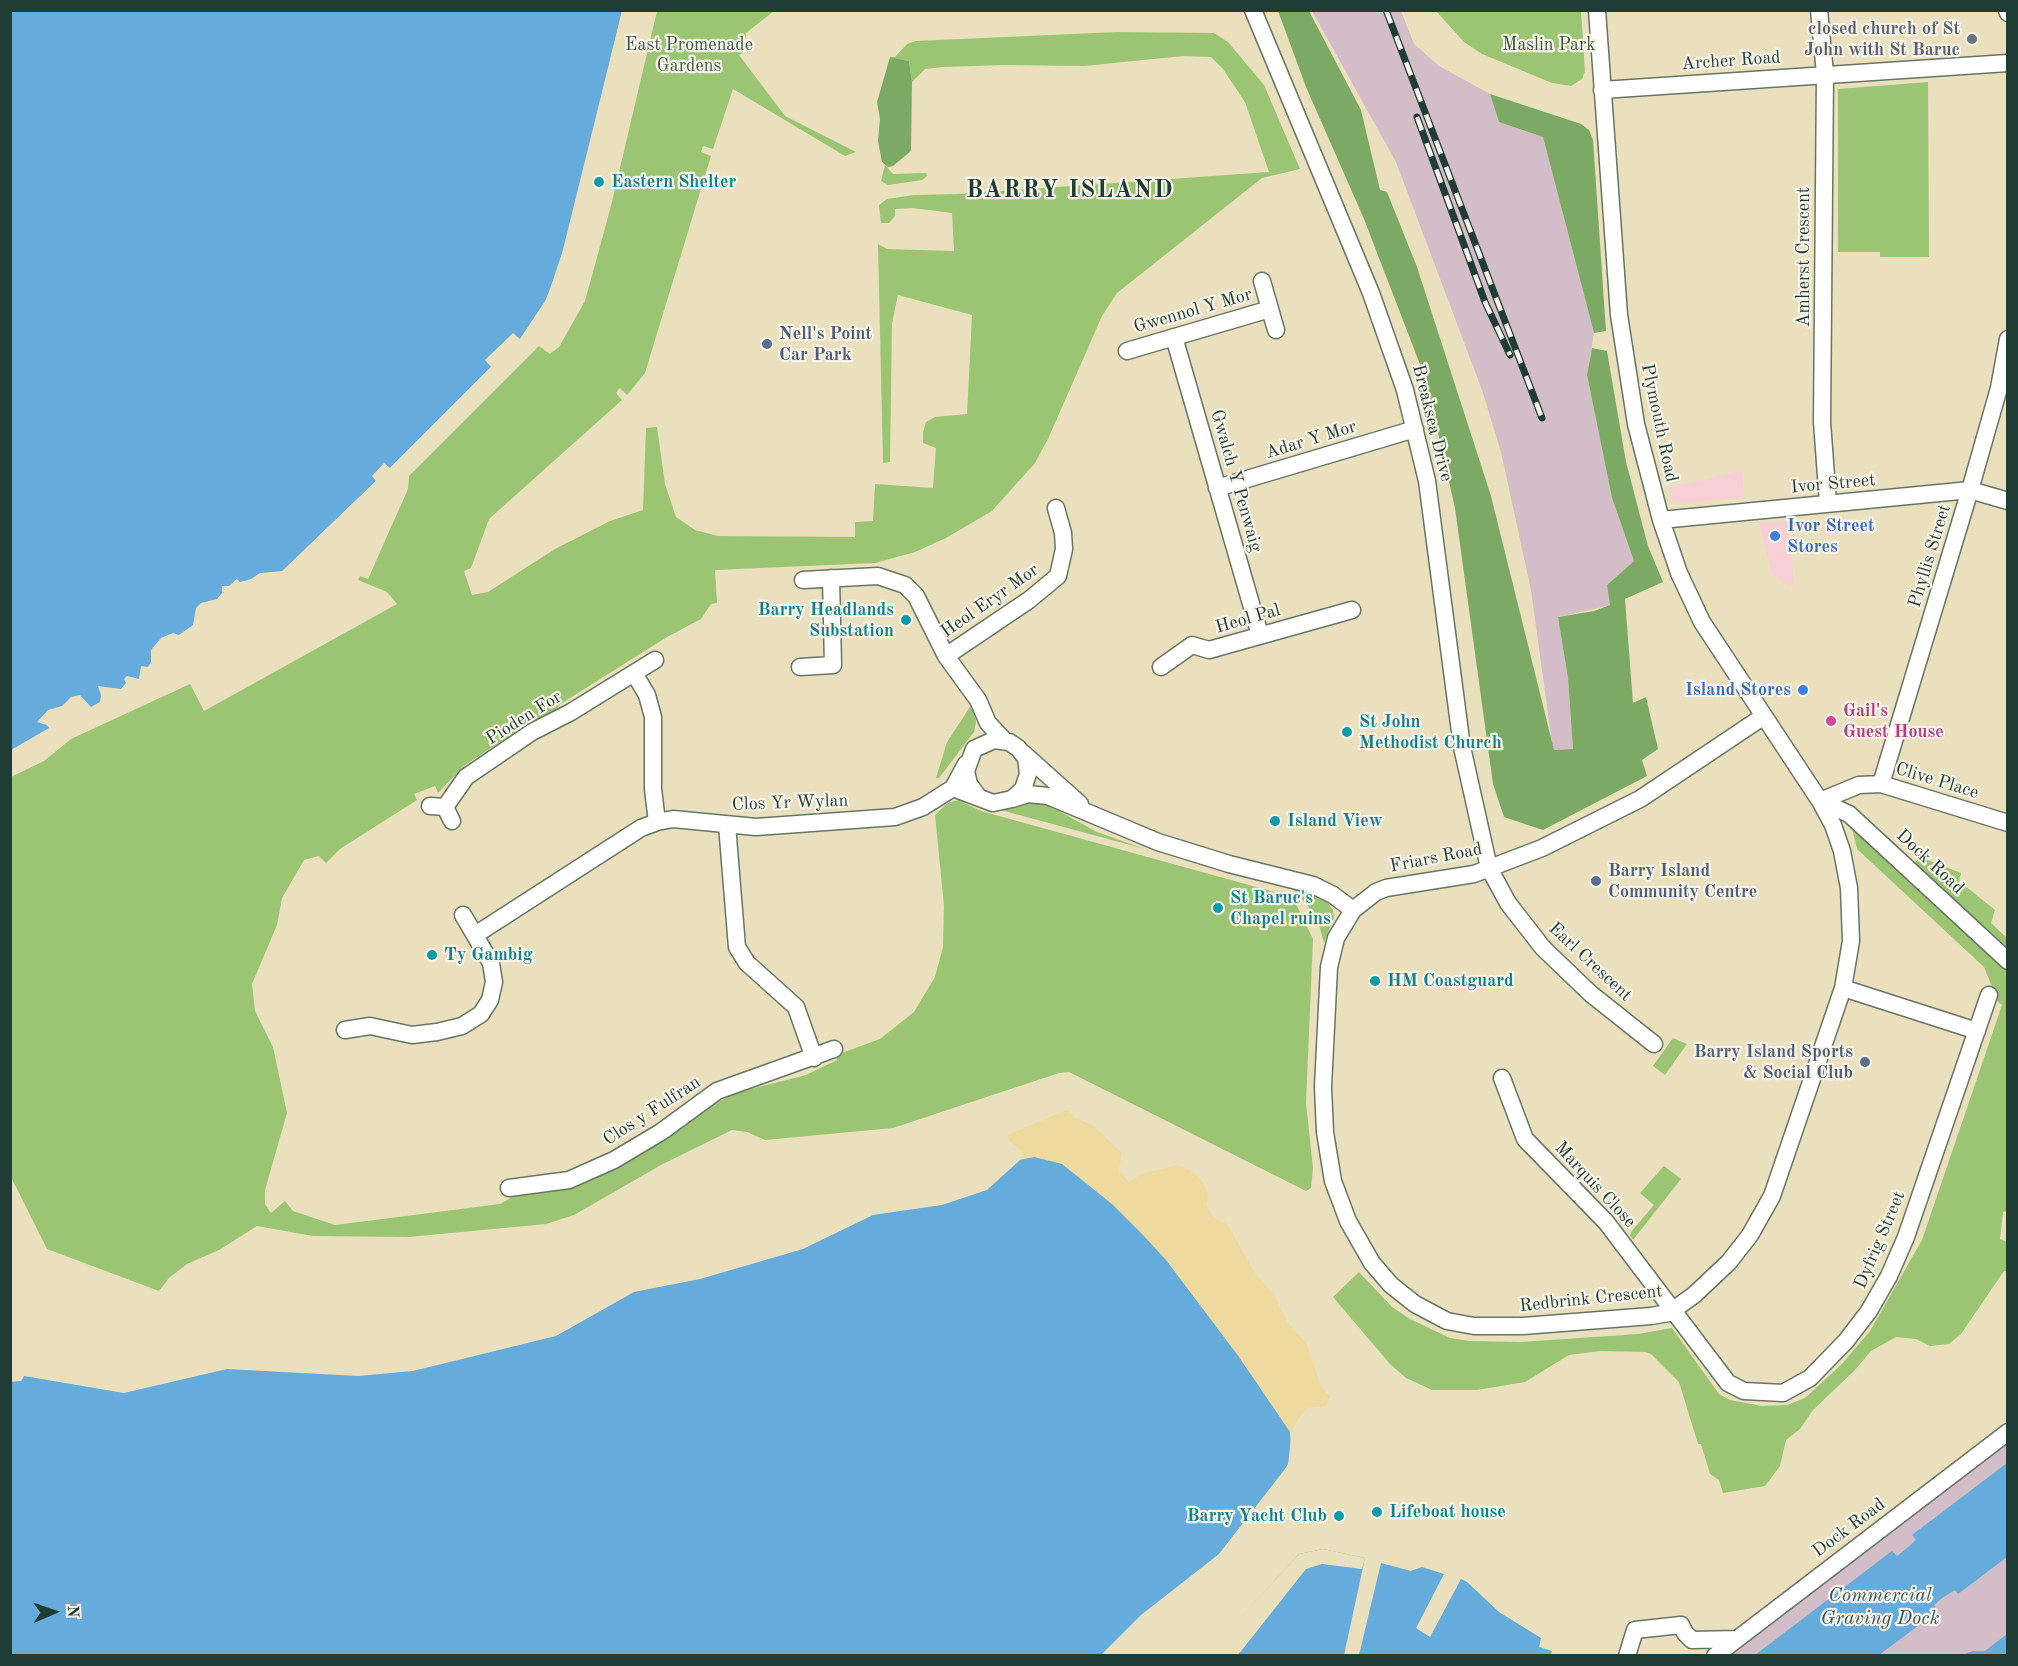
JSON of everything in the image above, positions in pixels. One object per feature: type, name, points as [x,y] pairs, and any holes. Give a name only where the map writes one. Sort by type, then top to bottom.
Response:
[{"type":"street","name":"Breaksea Drive","points":[[1253,10],[1386,331],[1415,429],[1435,528],[1462,747],[1489,868]]},
{"type":"street","name":"Plymouth Road","points":[[1597,10],[1618,303],[1636,424],[1661,520],[1679,573],[1702,622],[1820,801]]},
{"type":"street","name":"Amherst Crescent","points":[[1819,10],[1825,74],[1822,422],[1828,503]]},
{"type":"street","name":"Archer Road","points":[[1602,90],[2007,63]]},
{"type":"street","points":[[1262,281],[1276,330]]},
{"type":"street","name":"Gwennol Y Mor","points":[[1127,351],[1270,309]]},
{"type":"street","name":"Gwalch Y Penwaig","points":[[1174,337],[1260,635]]},
{"type":"street","name":"Phyllis Street","points":[[1881,784],[1999,388],[2007,339]]},
{"type":"street","name":"Adar Y Mor","points":[[1217,488],[1415,429]]},
{"type":"street","name":"Ivor Street","points":[[1661,520],[1970,490],[2007,501]]},
{"type":"street","name":"Heol Eryr Mor","points":[[946,656],[1029,600],[1058,576],[1063,559],[1063,533],[1056,508]]},
{"type":"street","name":"Heol Eryr Mor","points":[[803,580],[878,576],[905,585],[916,596],[946,656],[978,700],[988,723],[1004,740]]},
{"type":"street","points":[[800,667],[834,665],[831,578]]},
{"type":"street","name":"Heol Pal","points":[[1161,667],[1192,645],[1209,650],[1352,610]]},
{"type":"street","name":"Pioden For","points":[[442,811],[466,777],[532,732],[571,712],[655,660]]},
{"type":"street","points":[[634,673],[647,695],[653,717],[652,789],[657,822]]},
{"type":"street","name":"Friars Road","points":[[1353,910],[1376,892],[1386,888],[1456,878],[1542,848],[1640,798],[1764,716]]},
{"type":"street","points":[[981,744],[988,723]]},
{"type":"street","points":[[1100,818],[1076,801],[1022,752],[1004,740],[994,740],[974,749],[953,788],[993,802],[1028,794],[1043,795],[1136,834],[1204,857],[1313,885],[1333,894],[1353,910]]},
{"type":"street","points":[[1012,799],[1023,789],[1029,774],[1022,752]]},
{"type":"street","points":[[966,764],[966,778],[977,795]]},
{"type":"street","name":"Clive Place","points":[[1820,801],[1859,785],[1881,784],[2007,823]]},
{"type":"street","name":"Clos Yr Wylan","points":[[475,935],[641,828],[657,822],[673,819],[756,827],[887,819],[912,812],[953,788]]},
{"type":"street","name":"Dock Road","points":[[1820,801],[1841,809],[1856,819],[2007,961]]},
{"type":"street","name":"Redbrink Crescent","points":[[1353,910],[1340,927],[1330,962],[1324,1119],[1333,1181],[1352,1230],[1372,1263],[1399,1293],[1426,1312],[1447,1321],[1474,1326],[1522,1326],[1651,1316],[1675,1310],[1729,1262],[1766,1209],[1843,988],[1851,941],[1849,888],[1838,838],[1820,801]]},
{"type":"street","points":[[727,825],[736,947],[747,963],[796,1007],[814,1058]]},
{"type":"street","name":"Earl Crescent","points":[[1489,868],[1508,903],[1543,948],[1591,994],[1654,1044]]},
{"type":"street","points":[[345,1030],[370,1026],[412,1035],[462,1026],[481,1014],[490,1000],[494,982],[491,963],[463,915]]},
{"type":"street","points":[[1843,988],[1977,1031]]},
{"type":"street","name":"Dyfrig Street","points":[[1675,1310],[1733,1387],[1751,1392],[1778,1393],[1792,1389],[1810,1378],[1857,1327],[1889,1276],[1906,1237],[1989,995]]},
{"type":"street","name":"Clos y Fulfran","points":[[509,1188],[569,1180],[614,1160],[661,1132],[717,1091],[747,1078],[814,1058],[834,1049]]},
{"type":"street","name":"Marquis Close","points":[[1502,1078],[1525,1139],[1606,1221],[1675,1310]]},
{"type":"street","name":"Dock Road","points":[[1715,1656],[2007,1432]]},
{"type":"street","points":[[1628,1656],[1635,1630],[1681,1624],[1685,1633],[1692,1640],[1737,1639]]},
{"type":"shaded area","points":[[1312,11],[1401,11],[1414,44],[1439,66],[1490,94],[1499,122],[1543,137],[1594,333],[1587,375],[1612,498],[1634,561],[1607,585],[1611,605],[1558,617],[1568,678],[1573,749],[1553,750],[1531,590],[1501,452],[1482,390],[1396,162]]},
{"type":"shaded area","points":[[1742,470],[1744,497],[1673,504],[1669,488]]},
{"type":"shaded area","name":"Ivor Street Stores","points":[[1788,521],[1794,584],[1788,585],[1772,574],[1759,523]]},
{"type":"shaded area","points":[[2007,1440],[2007,1655],[1724,1656]]},
{"type":"green space","name":"East Promenade Gardens","points":[[657,11],[774,11],[746,33],[745,42],[740,48],[747,50],[739,55],[785,116],[856,152],[845,156],[733,89],[713,149],[703,146],[701,152],[711,156],[645,373],[627,395],[620,388],[616,393],[622,400],[489,519],[471,568],[464,571],[472,595],[488,592],[555,549],[610,521],[643,510],[646,428],[657,427],[665,484],[676,517],[695,530],[718,536],[855,537],[855,522],[873,521],[875,484],[933,488],[936,448],[923,443],[923,432],[926,422],[935,417],[967,414],[972,315],[898,295],[892,323],[890,462],[883,463],[878,244],[887,249],[954,251],[952,213],[913,208],[895,209],[895,216],[889,223],[881,223],[879,205],[887,199],[914,195],[958,194],[1269,172],[1245,102],[1223,69],[1211,57],[1183,56],[1084,66],[943,67],[925,69],[912,82],[909,61],[890,57],[895,57],[907,44],[916,41],[1117,32],[1214,33],[1228,42],[1264,85],[1300,169],[1262,178],[1117,293],[1102,316],[1048,439],[1035,463],[992,511],[946,538],[915,552],[875,563],[715,570],[717,603],[711,604],[701,619],[667,637],[559,705],[555,712],[522,728],[465,765],[438,793],[435,786],[414,794],[417,800],[340,849],[326,863],[319,856],[304,860],[282,898],[277,925],[252,984],[255,1011],[273,1047],[287,1113],[265,1190],[265,1204],[271,1213],[285,1201],[293,1211],[335,1225],[500,1204],[522,1192],[570,1189],[652,1146],[718,1102],[739,1092],[806,1075],[837,1060],[836,1055],[880,1039],[914,1012],[935,977],[943,947],[944,906],[935,815],[948,803],[958,800],[981,811],[1278,893],[1297,906],[1313,939],[1306,1103],[1313,1168],[1311,1188],[1306,1191],[1069,1072],[1059,1073],[893,1128],[765,1140],[747,1132],[732,1130],[661,1165],[574,1215],[546,1224],[409,1237],[313,1236],[257,1226],[219,1250],[187,1264],[169,1278],[159,1291],[47,1249],[11,1177],[11,777],[44,761],[71,739],[190,684],[204,711],[397,604],[387,592],[358,580],[360,576],[368,579],[408,489],[409,476],[539,346],[550,354],[559,347],[585,301],[611,206]]},
{"type":"green space","points":[[1278,11],[1309,11],[1361,110],[1380,190],[1387,192],[1417,267],[1491,496],[1554,750],[1573,749],[1568,678],[1558,617],[1594,611],[1610,605],[1607,585],[1634,561],[1612,498],[1587,375],[1592,348],[1607,351],[1626,462],[1648,546],[1663,582],[1625,599],[1633,703],[1646,697],[1658,749],[1642,760],[1647,776],[1543,830],[1504,817],[1493,784],[1455,508],[1426,380],[1364,219],[1306,87]]},
{"type":"green space","name":"Maslin Park","points":[[1436,11],[1581,11],[1585,71],[1582,79],[1571,86],[1552,83],[1482,54],[1464,42]]},
{"type":"green space","points":[[890,57],[909,61],[912,82],[911,151],[893,166],[888,167],[882,162],[878,141],[880,119],[877,102]]},
{"type":"green space","points":[[1928,82],[1929,257],[1880,257],[1880,252],[1838,252],[1838,89]]},
{"type":"green space","points":[[1490,94],[1581,124],[1589,130],[1593,140],[1606,331],[1594,333],[1543,137],[1499,122]]},
{"type":"green space","points":[[885,165],[893,174],[926,173],[927,176],[922,180],[888,185],[881,181]]},
{"type":"green space","points":[[970,707],[975,713],[974,732],[939,778],[936,778],[947,742]]},
{"type":"green space","points":[[1022,802],[1039,802],[1048,805],[1097,832],[1145,849],[997,809]]},
{"type":"green space","points":[[1852,828],[2007,967],[2008,1211],[2003,1212],[2000,1239],[2007,1242],[2007,1271],[2004,1271],[1961,1334],[1949,1344],[1930,1346],[1916,1339],[1896,1337],[1871,1351],[1855,1370],[1813,1410],[1800,1429],[1786,1440],[1780,1466],[1765,1486],[1723,1493],[1719,1480],[1710,1474],[1701,1444],[1698,1444],[1679,1382],[1651,1354],[1601,1351],[1569,1355],[1525,1382],[1477,1390],[1432,1390],[1406,1378],[1390,1364],[1333,1297],[1359,1272],[1392,1307],[1410,1319],[1450,1338],[1469,1341],[1521,1342],[1638,1334],[1672,1328],[1719,1394],[1730,1400],[1762,1406],[1787,1405],[1805,1398],[1841,1365],[1870,1331],[1922,1240],[2002,1005],[1998,1002],[1984,967],[1857,849]]},
{"type":"green space","points":[[1920,857],[1961,873],[1959,881],[1995,910],[1991,923],[2006,937],[2007,934],[2007,947],[1914,863]]},
{"type":"green space","points":[[1294,890],[1323,897],[1333,910],[1334,917],[1324,943],[1320,928],[1308,906]]},
{"type":"green space","points":[[1673,1038],[1687,1044],[1665,1075],[1653,1066]]},
{"type":"green space","points":[[1664,1166],[1681,1179],[1633,1240],[1631,1232],[1654,1205],[1640,1193]]},
{"type":"sand","points":[[1067,1110],[1076,1118],[1094,1126],[1122,1153],[1119,1170],[1129,1182],[1141,1174],[1178,1165],[1190,1170],[1201,1180],[1208,1192],[1207,1206],[1213,1217],[1227,1224],[1255,1273],[1274,1295],[1288,1323],[1307,1344],[1320,1384],[1330,1397],[1326,1406],[1306,1408],[1290,1432],[1020,1160],[1023,1152],[1009,1141],[1007,1135]]},
{"type":"water","points":[[11,11],[622,11],[558,270],[544,304],[520,339],[513,333],[485,360],[491,367],[390,468],[384,463],[372,476],[376,481],[283,571],[260,573],[251,579],[240,582],[237,579],[229,586],[222,586],[222,593],[217,599],[201,603],[196,608],[193,625],[179,635],[173,633],[161,638],[151,650],[151,662],[148,667],[141,666],[139,679],[127,676],[124,679],[126,683],[121,689],[98,686],[101,695],[100,702],[91,707],[80,695],[71,697],[62,706],[48,710],[37,722],[49,728],[11,750]]},
{"type":"water","points":[[1034,1157],[1062,1164],[1112,1204],[1143,1235],[1166,1260],[1239,1357],[1290,1432],[1291,1458],[1283,1474],[1139,1655],[11,1655],[10,1382],[21,1381],[24,1376],[124,1393],[227,1369],[358,1376],[413,1371],[556,1336],[634,1292],[700,1279],[803,1249],[873,1215],[942,1205],[987,1190],[1020,1160]]},
{"type":"water","name":"Commercial Graving Dock","points":[[2007,1463],[2007,1557],[1958,1594],[1955,1590],[1942,1598],[1934,1605],[1938,1611],[1879,1655],[1755,1655],[1892,1551],[1897,1556],[1916,1540],[1912,1535]]},
{"type":"water","points":[[1323,1549],[1365,1558],[1344,1655],[1206,1656],[1299,1554]]},
{"type":"water","points":[[1381,1563],[1411,1571],[1422,1567],[1444,1574],[1416,1628],[1430,1637],[1461,1579],[1499,1612],[1541,1638],[1539,1647],[1552,1651],[1551,1655],[1359,1655]]},
{"type":"water","points":[[2007,1634],[2007,1655],[1963,1655],[1973,1651],[1985,1651]]},
{"type":"pier","points":[[622,11],[625,11],[604,99],[601,98]]},
{"type":"pier","points":[[563,250],[566,251],[550,300],[532,329],[518,342],[547,298]]},
{"type":"pier","points":[[493,365],[493,370],[390,471],[388,470]]},
{"type":"pier","points":[[378,479],[379,482],[285,573],[279,574]]},
{"type":"pier","points":[[1292,1429],[1294,1459],[1285,1476],[1143,1656],[1101,1655],[1141,1615],[1219,1554],[1288,1465]]},
{"type":"pier","points":[[1323,1549],[1365,1558],[1362,1569],[1322,1564],[1306,1569],[1238,1655],[1206,1655],[1299,1554]]},
{"type":"railway","points":[[1386,10],[1542,418]]},
{"type":"railway","points":[[1417,117],[1485,302],[1510,355]]},
{"type":"place","name":"closed church of St John with St Baruc","points":[[1972,39]]},
{"type":"place","name":"Eastern Shelter","points":[[599,182]]},
{"type":"place","name":"Nell's Point Car Park","points":[[767,344]]},
{"type":"place","name":"Ivor Street Stores","points":[[1775,536]]},
{"type":"place","name":"Barry Headlands Substation","points":[[906,620]]},
{"type":"place","name":"Island Stores","points":[[1803,690]]},
{"type":"place","name":"Gail's Guest House","points":[[1831,721]]},
{"type":"place","name":"St John Methodist Church","points":[[1347,732]]},
{"type":"place","name":"Island View","points":[[1275,821]]},
{"type":"place","name":"Barry Island Community Centre","points":[[1596,881]]},
{"type":"place","name":"St Baruc's Chapel ruins","points":[[1218,908]]},
{"type":"place","name":"Ty Gambig","points":[[432,955]]},
{"type":"place","name":"HM Coastguard","points":[[1375,981]]},
{"type":"place","name":"Barry Island Sports & Social Club","points":[[1865,1062]]},
{"type":"place","name":"Lifeboat house","points":[[1377,1512]]},
{"type":"place","name":"Barry Yacht Club","points":[[1339,1516]]},
{"type":"district","name":"BARRY ISLAND","points":[[1070,191]]}]
